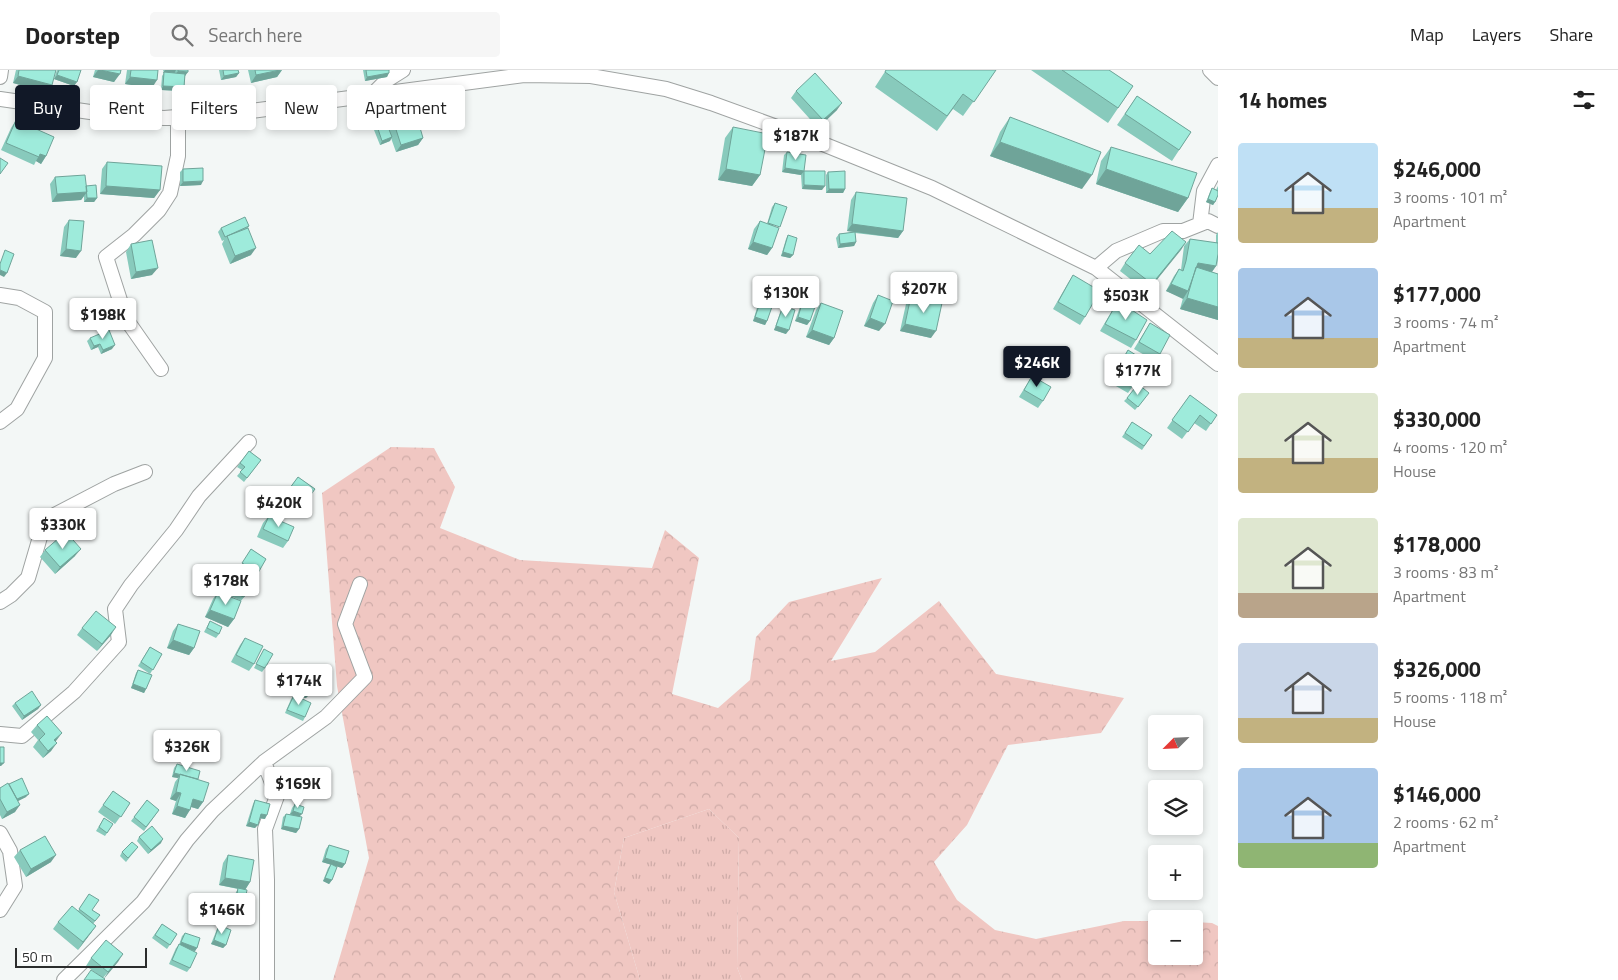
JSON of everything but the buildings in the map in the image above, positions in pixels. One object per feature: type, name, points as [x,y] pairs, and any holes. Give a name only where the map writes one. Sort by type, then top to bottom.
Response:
[{"type":"street","points":[[0,77],[2,70]]},
{"type":"street","points":[[382,85],[403,70]]},
{"type":"street","points":[[1210,70],[1218,78]]},
{"type":"street","points":[[451,85],[524,75],[591,76],[666,89],[711,103],[818,142],[932,188],[1096,268],[1218,364]]},
{"type":"street","points":[[0,99],[97,113],[172,117]]},
{"type":"street","points":[[256,110],[347,99]]},
{"type":"street","points":[[161,369],[126,319],[106,257],[134,235],[159,210],[170,193],[178,156],[178,130]]},
{"type":"street","points":[[1200,224],[1204,191],[1218,165]]},
{"type":"street","points":[[1096,268],[1116,251],[1163,231],[1183,231],[1208,222],[1218,226]]},
{"type":"street","points":[[0,295],[19,298],[45,312],[45,358],[17,409],[0,422]]},
{"type":"street","points":[[0,734],[22,736],[74,692],[119,642],[115,609],[131,585],[176,530],[199,496],[250,442]]},
{"type":"street","points":[[0,602],[11,595],[28,578],[45,520],[114,484],[145,472]]},
{"type":"street","points":[[64,980],[143,902],[187,840],[212,811],[264,762],[326,717],[365,677],[345,624],[360,584]]},
{"type":"street","points":[[264,762],[277,796],[265,829],[267,880],[266,980]]},
{"type":"street","points":[[0,834],[10,851],[15,886],[0,910]]},
{"type":"green space","points":[[391,447],[434,448],[455,487],[440,528],[520,560],[652,568],[665,530],[699,558],[672,694],[718,708],[750,680],[756,637],[789,602],[882,578],[831,661],[875,652],[939,601],[996,674],[1124,698],[1101,733],[1008,745],[967,825],[934,862],[957,900],[995,930],[1036,939],[1124,921],[1148,921],[1148,965],[1203,965],[1203,922],[1212,923],[1218,926],[1218,980],[742,980],[737,967],[739,838],[709,809],[624,838],[614,892],[640,980],[333,980],[369,858],[337,686],[322,493]]},
{"type":"green space","points":[[709,809],[739,838],[737,967],[742,980],[640,980],[614,892],[624,838]]}]
